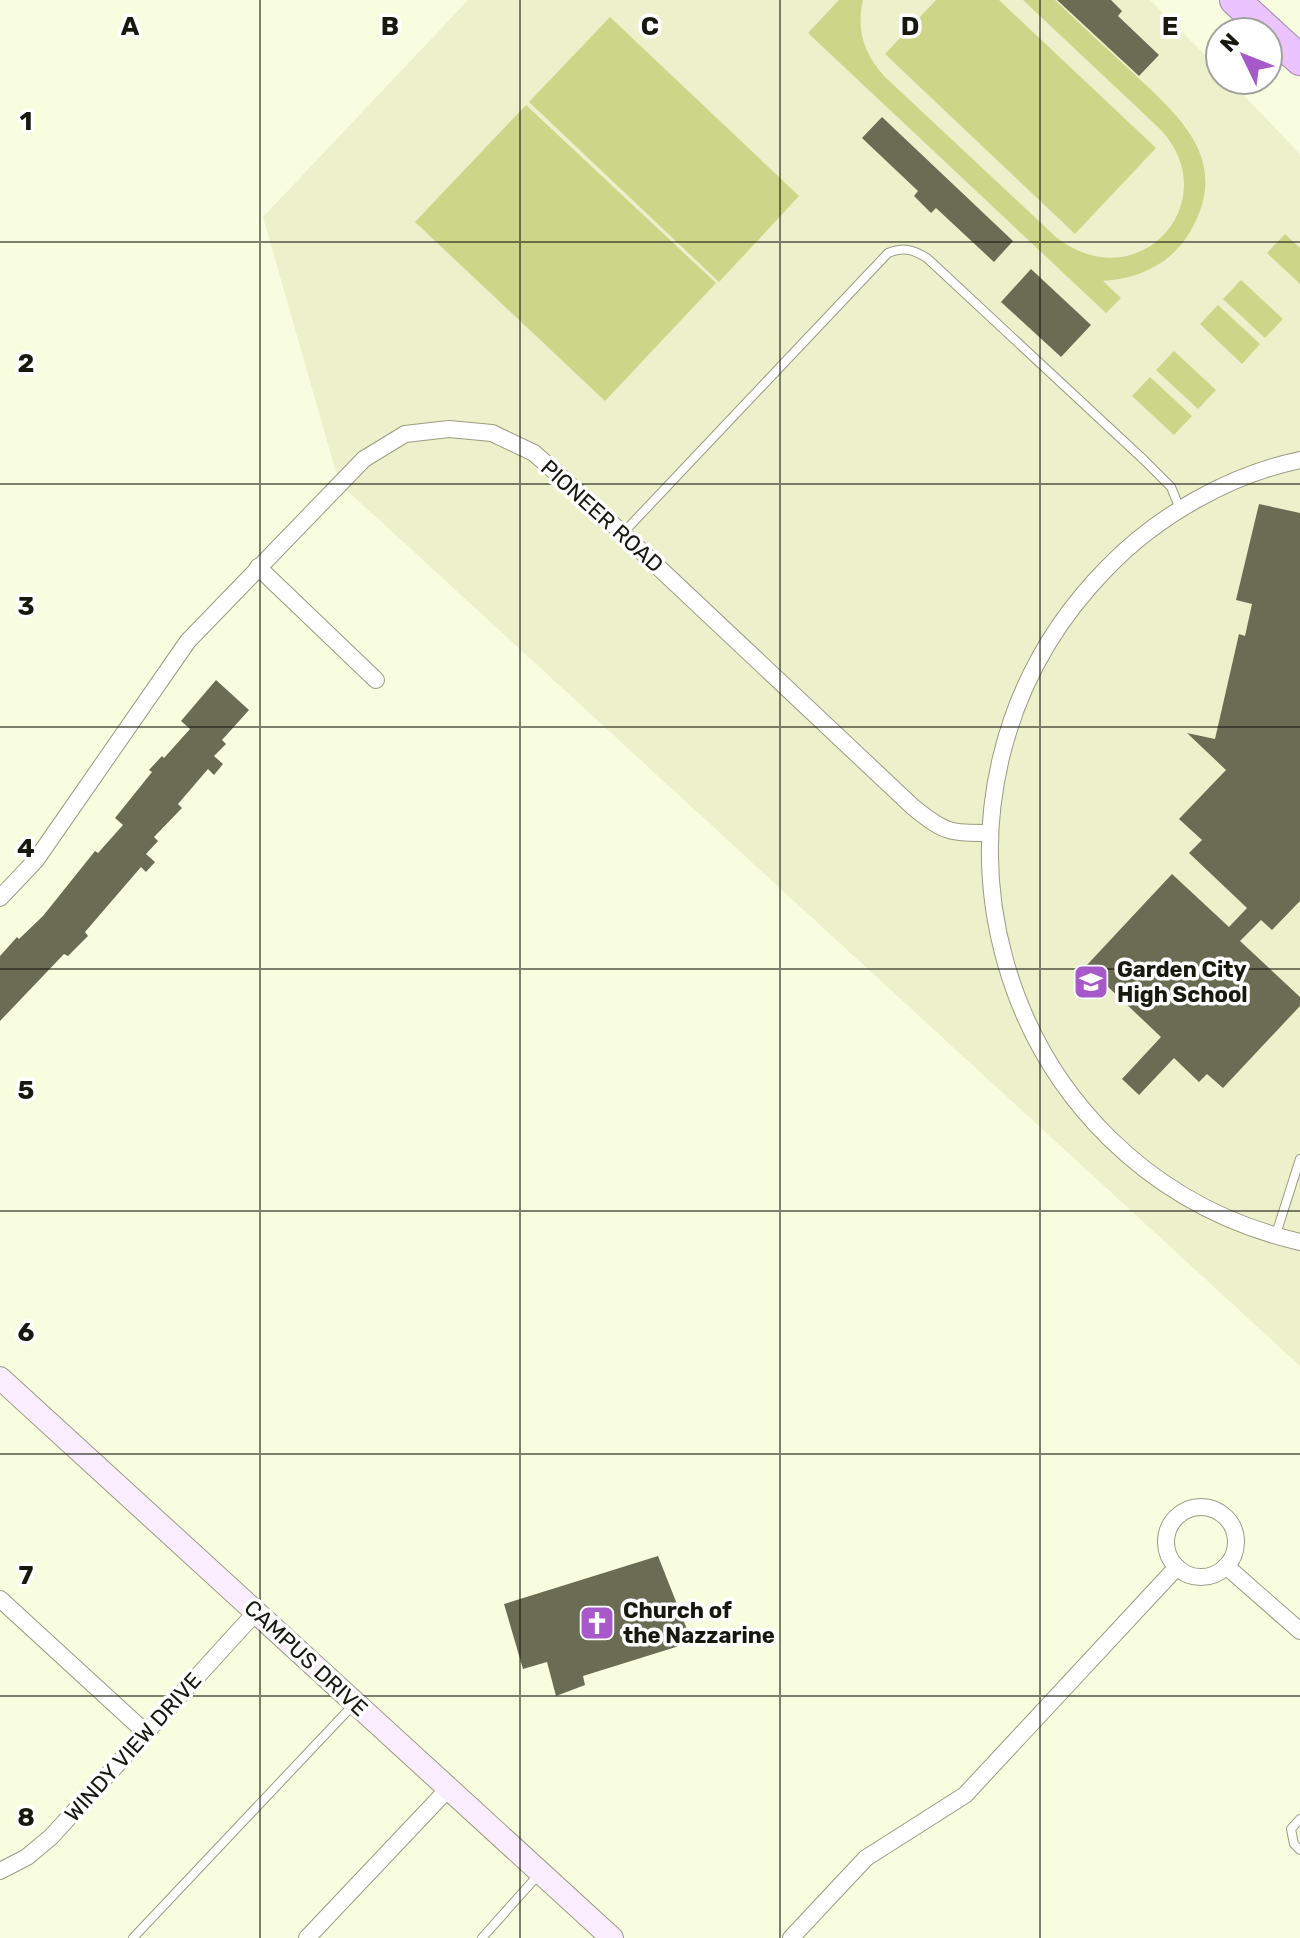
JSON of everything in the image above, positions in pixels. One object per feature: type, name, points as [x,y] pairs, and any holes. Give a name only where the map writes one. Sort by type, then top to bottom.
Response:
[{"type":"highway","points":[[1228,0],[1244,16]]},
{"type":"highway","points":[[1235,0],[1300,60]]},
{"type":"highway","points":[[1242,0],[1300,50]]},
{"type":"highway","points":[[1284,58],[1300,74]]},
{"type":"main road","name":"CAMPUS DRIVE","points":[[0,1378],[612,1938]]},
{"type":"street","name":"PIONEER ROAD","points":[[0,898],[36,860],[188,641],[258,567],[364,459],[405,434],[449,429],[492,433],[534,453],[931,822],[940,829],[956,833],[990,833]]},
{"type":"street","points":[[1300,460],[1251,475],[1181,509],[1121,553],[1067,611],[1022,689],[1004,740],[995,781],[990,833],[991,893],[1003,958],[1028,1024],[1064,1085],[1108,1136],[1158,1179],[1223,1216],[1300,1242]]},
{"type":"street","points":[[258,567],[376,680]]},
{"type":"street","points":[[1201,1507],[1212,1509],[1231,1523],[1236,1545],[1226,1566],[1207,1577],[1196,1577],[1177,1567],[1170,1558],[1167,1535],[1179,1515],[1201,1507]]},
{"type":"street","points":[[1226,1566],[1300,1631]]},
{"type":"street","points":[[791,1938],[866,1858],[965,1795],[1177,1567]]},
{"type":"street","points":[[0,1599],[145,1732]]},
{"type":"street","name":"WINDY VIEW DRIVE","points":[[0,1871],[27,1857],[51,1837],[256,1612]]},
{"type":"street","points":[[307,1938],[448,1789]]},
{"type":"lane","points":[[623,534],[879,262],[888,253],[900,248],[913,249],[938,268],[1171,487],[1181,509]]},
{"type":"lane","points":[[1276,1235],[1300,1159]]},
{"type":"lane","points":[[133,1938],[355,1703]]},
{"type":"lane","points":[[1300,1819],[1291,1829],[1294,1844],[1300,1850]]},
{"type":"lane","points":[[482,1938],[540,1872]]},
{"type":"shaded area","name":"Garden City High School","points":[[468,0],[1150,0],[1204,54],[1204,96],[1244,96],[1300,154],[1300,1366],[339,483],[263,217]]},
{"type":"green space","points":[[839,0],[863,0],[863,41],[871,59],[884,76],[1057,238],[1088,254],[1118,257],[1144,250],[1165,233],[1179,211],[1184,184],[1178,156],[1160,129],[1023,0],[1055,0],[1167,105],[1195,142],[1203,162],[1205,183],[1202,206],[1183,243],[1164,261],[1142,273],[1103,281],[1121,298],[1106,313],[808,33]]},
{"type":"green space","points":[[936,0],[999,0],[1156,148],[1075,234],[885,54]]},
{"type":"green space","points":[[610,17],[799,196],[719,282],[529,102]]},
{"type":"green space","points":[[526,105],[716,283],[605,401],[415,222]]},
{"type":"green space","points":[[1285,234],[1300,248],[1300,284],[1267,253]]},
{"type":"green space","points":[[1241,280],[1283,319],[1265,338],[1223,299]]},
{"type":"green space","points":[[1218,305],[1260,344],[1242,364],[1200,324]]},
{"type":"green space","points":[[1174,351],[1216,390],[1198,409],[1156,370]]},
{"type":"green space","points":[[1150,377],[1192,416],[1174,435],[1132,396]]},
{"type":"building","points":[[1057,0],[1111,0],[1122,11],[1118,16],[1159,55],[1139,76]]},
{"type":"building","points":[[882,117],[1013,241],[994,262],[936,208],[931,213],[914,196],[918,191],[862,138]]},
{"type":"building","points":[[1031,269],[1091,325],[1061,357],[1001,302]]},
{"type":"building","points":[[1259,504],[1300,513],[1300,901],[1272,930],[1261,920],[1240,941],[1300,997],[1300,1006],[1223,1088],[1207,1074],[1199,1082],[1174,1058],[1139,1095],[1122,1079],[1161,1037],[1086,966],[1172,874],[1229,927],[1247,908],[1189,853],[1202,840],[1179,819],[1226,770],[1187,733],[1215,739],[1239,634],[1245,636],[1252,604],[1236,600]]},
{"type":"building","points":[[216,680],[249,710],[222,740],[226,744],[214,756],[223,764],[214,775],[208,769],[178,804],[182,808],[154,837],[158,841],[146,854],[155,862],[146,872],[141,867],[85,932],[88,936],[68,956],[64,954],[0,1021],[0,956],[43,916],[95,851],[98,853],[123,825],[115,818],[152,772],[149,770],[190,729],[181,721]]},
{"type":"building","name":"Church of the Nazzarine","points":[[658,1556],[692,1642],[583,1676],[585,1685],[556,1696],[547,1662],[523,1669],[504,1604]]},
{"type":"place","name":"Garden City High School","points":[[1091,982]]},
{"type":"place","name":"Church of the Nazzarine","points":[[597,1623]]}]
